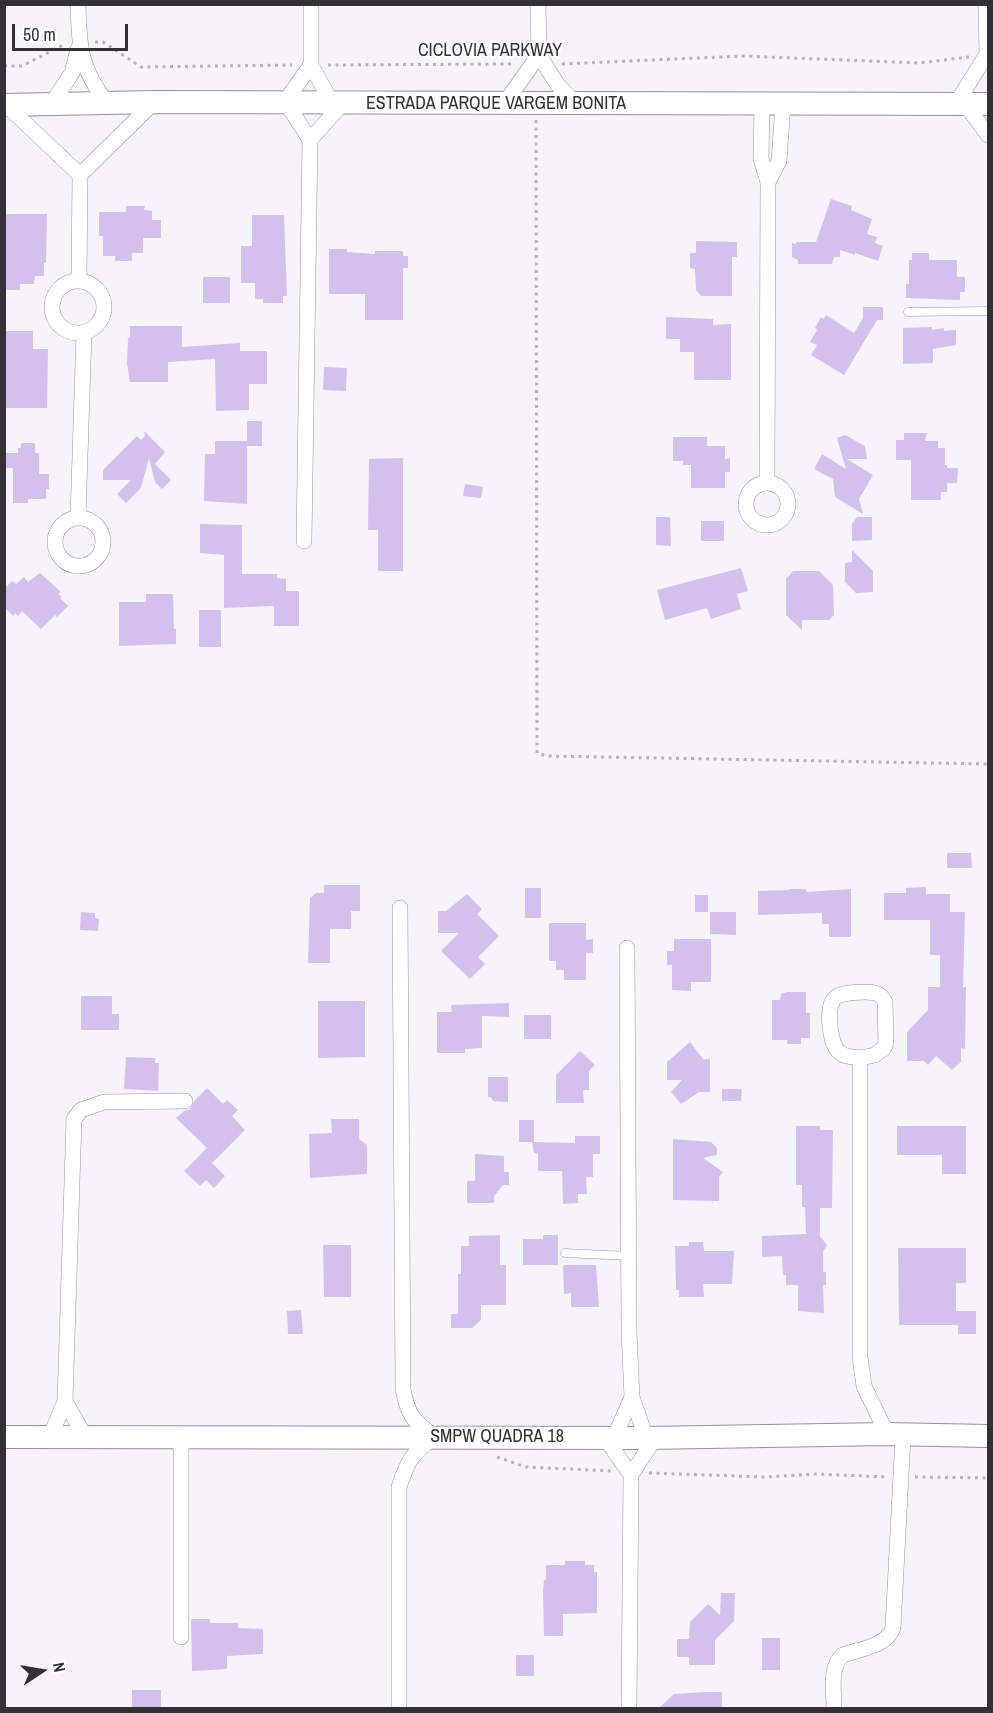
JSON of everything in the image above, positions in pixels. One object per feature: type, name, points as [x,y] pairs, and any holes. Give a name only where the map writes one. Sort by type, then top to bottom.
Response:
[{"type":"street","points":[[78,4],[79,40],[87,73],[93,86],[106,103]]},
{"type":"street","points":[[304,541],[310,140],[286,104],[311,65],[311,4]]},
{"type":"street","points":[[504,104],[537,61],[538,4]]},
{"type":"street","points":[[986,4],[988,55],[961,104],[988,135]]},
{"type":"street","points":[[52,103],[72,73],[79,40]]},
{"type":"street","points":[[537,61],[575,103]]},
{"type":"street","points":[[310,140],[337,104],[311,65]]},
{"type":"street","points":[[79,281],[80,175],[154,102]]},
{"type":"street","name":"ESTRADA PARQUE VARGEM BONITA","points":[[5,105],[154,102],[988,104]]},
{"type":"street","points":[[767,483],[768,182],[761,159],[772,104]]},
{"type":"street","points":[[5,105],[80,175]]},
{"type":"street","points":[[79,281],[93,286],[98,292],[102,298],[104,313],[97,326],[84,333],[69,333],[57,324],[51,310],[54,295],[65,284],[79,281]]},
{"type":"street","points":[[78,517],[84,333]]},
{"type":"street","points":[[399,1708],[399,1487],[407,1462],[418,1448],[435,1437],[411,1417],[403,1389],[400,908]]},
{"type":"street","points":[[627,948],[632,1397],[650,1438],[631,1474],[629,1708]]},
{"type":"street","points":[[874,992],[878,993],[885,1002],[886,1043],[879,1053],[860,1058],[843,1055],[835,1046],[830,1034],[830,1006],[834,998],[842,994],[874,992]]},
{"type":"street","points":[[834,1708],[834,1672],[838,1659],[843,1655],[885,1640],[893,1628],[895,1435],[864,1386],[860,1358],[860,1058]]},
{"type":"street","points":[[50,1437],[65,1401],[74,1119],[81,1110],[104,1102],[185,1101]]},
{"type":"street","points":[[631,1474],[609,1438],[632,1397]]},
{"type":"street","points":[[65,1401],[85,1437]]},
{"type":"street","name":"SMPW QUADRA 18","points":[[4,1437],[988,1436]]},
{"type":"street","points":[[180,1637],[181,1437]]},
{"type":"lane","points":[[908,312],[988,311]]},
{"type":"lane","points":[[565,1253],[629,1256]]},
{"type":"path","name":"CICLOVIA PARKWAY","points":[[79,40],[103,42],[141,67],[537,61],[575,64],[743,56],[919,63],[988,55]]},
{"type":"path","points":[[4,66],[22,66],[61,45],[79,40]]},
{"type":"path","points":[[536,104],[537,753],[548,756],[988,764]]},
{"type":"building","points":[[831,199],[852,206],[851,210],[872,219],[867,234],[877,237],[875,243],[883,246],[878,261],[840,250],[840,257],[834,257],[832,264],[798,264],[798,260],[792,257],[792,243],[816,242]]},
{"type":"building","points":[[126,206],[145,206],[144,210],[152,211],[152,220],[161,220],[161,238],[143,238],[143,253],[132,253],[132,261],[115,261],[115,256],[103,256],[103,236],[99,236],[99,212],[126,212]]},
{"type":"building","points":[[4,214],[47,214],[44,276],[35,276],[34,284],[20,284],[20,290],[4,290]]},
{"type":"building","points":[[252,215],[284,215],[287,296],[283,296],[283,303],[263,303],[263,299],[255,299],[255,283],[241,283],[241,246],[252,246]]},
{"type":"building","points":[[696,241],[737,242],[737,257],[732,257],[732,296],[701,296],[696,290],[695,269],[690,268],[690,253],[696,253]]},
{"type":"building","points":[[329,249],[347,249],[347,252],[375,254],[375,251],[403,251],[403,256],[408,256],[408,268],[403,268],[403,320],[365,320],[365,294],[329,294]]},
{"type":"building","points":[[912,253],[929,253],[929,260],[957,260],[957,277],[965,277],[965,292],[960,292],[960,300],[906,298],[906,284],[909,284],[909,260],[912,260]]},
{"type":"building","points":[[203,277],[230,277],[230,303],[203,303]]},
{"type":"building","points":[[863,307],[883,307],[883,320],[877,320],[844,375],[811,355],[817,345],[810,342],[821,317],[824,319],[826,315],[854,333],[863,318]]},
{"type":"building","points":[[666,317],[713,319],[713,325],[731,324],[731,380],[694,380],[694,352],[680,352],[680,339],[666,339]]},
{"type":"building","points":[[130,326],[182,326],[182,347],[240,343],[240,351],[267,351],[267,384],[249,384],[249,410],[216,411],[215,359],[168,362],[168,382],[130,382],[127,364]]},
{"type":"building","points":[[932,327],[932,330],[944,328],[944,331],[956,330],[956,345],[933,349],[933,363],[903,364],[903,328]]},
{"type":"building","points":[[4,331],[33,331],[33,349],[48,349],[47,408],[4,408]]},
{"type":"building","points":[[324,367],[347,368],[346,391],[323,390]]},
{"type":"building","points":[[247,421],[262,421],[262,446],[247,446],[247,504],[204,501],[205,454],[215,454],[215,441],[247,441]]},
{"type":"building","points":[[144,431],[165,452],[155,464],[171,480],[162,489],[155,482],[149,458],[141,488],[126,503],[117,494],[131,480],[103,480],[103,470],[137,436],[141,440],[145,436]]},
{"type":"building","points":[[904,433],[927,433],[925,441],[938,441],[938,448],[945,448],[947,468],[958,468],[957,483],[947,483],[947,492],[941,492],[941,500],[911,500],[911,460],[896,460],[896,440],[904,440]]},
{"type":"building","points":[[845,435],[865,446],[867,459],[847,459],[873,475],[859,499],[863,514],[835,497],[833,479],[814,469],[822,454],[846,469],[837,438]]},
{"type":"building","points":[[673,437],[707,437],[707,446],[725,446],[725,459],[730,458],[730,472],[725,472],[725,488],[691,488],[691,465],[683,465],[683,461],[673,461]]},
{"type":"building","points":[[21,443],[35,443],[35,453],[39,453],[39,474],[49,474],[46,499],[28,499],[28,503],[13,503],[13,468],[4,468],[4,453],[18,453]]},
{"type":"building","points":[[403,458],[403,571],[378,571],[378,530],[368,530],[369,459]]},
{"type":"building","points":[[465,484],[483,487],[481,498],[463,496]]},
{"type":"building","points":[[656,517],[670,517],[671,546],[656,545]]},
{"type":"building","points":[[857,517],[872,517],[872,540],[852,541],[852,524]]},
{"type":"building","points":[[701,521],[724,521],[724,541],[701,541]]},
{"type":"building","points":[[200,524],[242,525],[242,574],[277,574],[277,578],[286,579],[286,591],[299,591],[299,626],[274,626],[274,606],[224,608],[224,555],[200,553]]},
{"type":"building","points":[[852,550],[873,571],[873,592],[856,593],[845,582],[845,563],[852,562]]},
{"type":"building","points":[[741,568],[748,591],[737,594],[741,609],[711,619],[707,608],[665,620],[657,590]]},
{"type":"building","points":[[793,571],[819,571],[833,585],[834,615],[829,620],[802,620],[802,630],[786,615],[786,579]]},
{"type":"building","points":[[40,573],[61,592],[58,594],[62,597],[60,598],[68,606],[41,629],[22,611],[18,616],[15,613],[13,616],[4,607],[4,589],[12,581],[16,584],[24,577],[28,582]]},
{"type":"building","points":[[146,594],[173,594],[176,644],[119,646],[119,602],[146,602]]},
{"type":"building","points":[[199,610],[221,610],[221,647],[199,647]]},
{"type":"building","points":[[947,853],[971,853],[972,868],[947,868]]},
{"type":"building","points":[[324,885],[360,885],[360,911],[351,911],[351,929],[330,929],[330,963],[308,963],[310,898],[316,893],[324,893]]},
{"type":"building","points":[[926,887],[926,894],[950,894],[950,912],[965,912],[963,987],[966,987],[965,1049],[961,1048],[961,1062],[952,1070],[936,1056],[928,1065],[924,1061],[907,1061],[907,1032],[928,1010],[928,987],[940,987],[940,955],[930,955],[930,920],[884,920],[884,893],[906,893],[906,888]]},
{"type":"building","points":[[525,888],[541,888],[541,918],[525,918]]},
{"type":"building","points":[[806,889],[806,892],[851,889],[851,937],[829,937],[829,924],[822,924],[822,913],[758,915],[758,891]]},
{"type":"building","points":[[467,894],[482,909],[477,914],[499,936],[478,957],[485,964],[470,979],[441,951],[459,933],[438,933],[438,911],[446,911]]},
{"type":"building","points":[[695,895],[708,895],[708,912],[695,912]]},
{"type":"building","points":[[81,912],[95,913],[95,918],[99,919],[98,931],[80,930]]},
{"type":"building","points":[[710,912],[736,912],[736,935],[710,934]]},
{"type":"building","points":[[549,923],[586,923],[586,940],[593,939],[593,953],[586,953],[586,980],[564,980],[564,970],[556,970],[556,961],[549,961]]},
{"type":"building","points":[[674,939],[711,939],[711,982],[691,982],[691,991],[672,990],[672,965],[667,965],[667,951],[674,951]]},
{"type":"building","points":[[806,992],[806,1013],[810,1013],[810,1038],[801,1038],[801,1044],[787,1044],[787,1040],[772,1040],[772,1000],[780,1000],[781,994]]},
{"type":"building","points":[[81,996],[112,996],[112,1014],[119,1014],[119,1030],[81,1030]]},
{"type":"building","points":[[318,1001],[365,1001],[365,1057],[318,1058]]},
{"type":"building","points":[[509,1003],[509,1017],[482,1016],[482,1048],[465,1049],[465,1053],[437,1053],[437,1012],[452,1012],[451,1005]]},
{"type":"building","points":[[524,1015],[551,1015],[551,1039],[524,1039]]},
{"type":"building","points":[[690,1042],[703,1059],[710,1059],[710,1092],[699,1092],[681,1104],[671,1092],[682,1080],[667,1080],[667,1062]]},
{"type":"building","points":[[580,1051],[595,1065],[589,1071],[589,1090],[583,1090],[584,1103],[556,1103],[556,1075]]},
{"type":"building","points":[[126,1057],[155,1058],[155,1063],[159,1063],[158,1091],[124,1089]]},
{"type":"building","points":[[488,1077],[508,1077],[508,1102],[493,1101],[491,1097],[488,1097]]},
{"type":"building","points":[[207,1088],[223,1104],[227,1100],[238,1110],[232,1116],[245,1130],[212,1163],[225,1176],[214,1188],[206,1180],[200,1186],[184,1171],[207,1148],[176,1118],[190,1109]]},
{"type":"building","points":[[722,1089],[742,1089],[741,1101],[722,1101]]},
{"type":"building","points":[[331,1119],[359,1119],[359,1139],[367,1145],[367,1174],[310,1178],[309,1134],[332,1133]]},
{"type":"building","points":[[519,1120],[534,1120],[534,1142],[519,1142]]},
{"type":"building","points":[[796,1126],[820,1126],[820,1130],[833,1130],[832,1208],[820,1208],[820,1236],[827,1245],[823,1252],[823,1272],[826,1272],[826,1285],[823,1285],[824,1313],[798,1311],[798,1285],[786,1285],[782,1256],[762,1257],[762,1236],[806,1234],[802,1185],[796,1185]]},
{"type":"building","points":[[897,1126],[966,1126],[966,1174],[942,1174],[942,1155],[897,1155]]},
{"type":"building","points":[[575,1136],[600,1136],[600,1154],[593,1154],[593,1177],[586,1177],[587,1194],[578,1194],[578,1203],[563,1204],[562,1171],[538,1171],[538,1154],[534,1153],[532,1142],[575,1143]]},
{"type":"building","points":[[673,1139],[711,1142],[717,1148],[717,1155],[703,1158],[723,1172],[719,1177],[719,1201],[673,1200]]},
{"type":"building","points":[[475,1154],[504,1156],[504,1172],[509,1172],[509,1185],[503,1185],[494,1196],[494,1203],[467,1203],[467,1181],[475,1181]]},
{"type":"building","points":[[500,1235],[500,1265],[506,1265],[506,1305],[481,1305],[481,1320],[472,1328],[451,1328],[451,1314],[458,1314],[461,1246],[469,1246],[469,1236]]},
{"type":"building","points":[[543,1235],[558,1235],[558,1265],[523,1265],[523,1239],[543,1239]]},
{"type":"building","points":[[689,1242],[703,1242],[704,1251],[734,1251],[732,1284],[703,1284],[704,1297],[679,1297],[679,1290],[676,1290],[675,1246],[689,1246]]},
{"type":"building","points":[[323,1245],[351,1245],[351,1297],[324,1297]]},
{"type":"building","points":[[898,1248],[966,1248],[966,1283],[956,1283],[956,1311],[976,1311],[976,1334],[958,1334],[958,1325],[899,1325]]},
{"type":"building","points":[[563,1265],[596,1265],[599,1307],[571,1307],[571,1293],[564,1294]]},
{"type":"building","points":[[301,1310],[303,1334],[288,1334],[287,1311]]},
{"type":"building","points":[[565,1561],[585,1561],[585,1565],[594,1565],[594,1572],[597,1572],[597,1613],[563,1614],[563,1636],[544,1636],[543,1591],[546,1565],[565,1565]]},
{"type":"building","points":[[721,1593],[735,1593],[734,1621],[715,1640],[715,1665],[689,1665],[689,1657],[677,1657],[677,1639],[689,1639],[690,1622],[708,1604],[720,1615]]},
{"type":"building","points":[[191,1619],[210,1619],[210,1623],[238,1623],[238,1628],[263,1629],[263,1654],[227,1656],[227,1669],[192,1671]]},
{"type":"building","points":[[762,1638],[780,1638],[780,1670],[762,1670]]},
{"type":"building","points":[[516,1655],[534,1655],[534,1676],[516,1676]]},
{"type":"building","points":[[132,1690],[161,1690],[161,1708],[132,1708]]},
{"type":"building","points":[[722,1692],[722,1708],[659,1708],[674,1694]]}]
